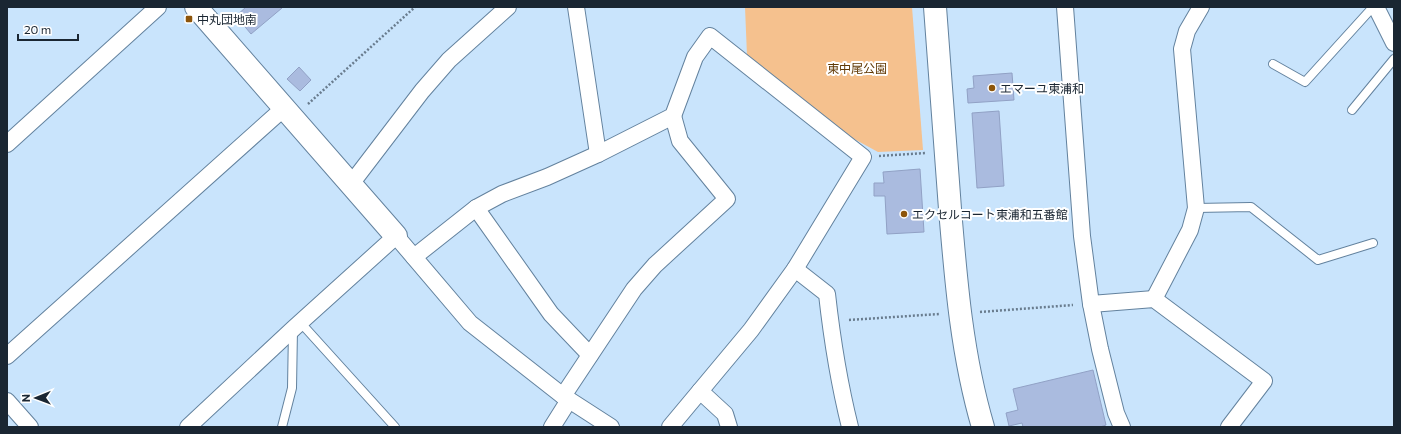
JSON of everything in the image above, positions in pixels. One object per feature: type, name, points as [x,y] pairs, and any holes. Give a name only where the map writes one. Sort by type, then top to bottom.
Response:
[{"type":"street","points":[[7,144],[158,7]]},
{"type":"street","points":[[196,7],[470,323],[566,398],[611,427]]},
{"type":"street","points":[[351,184],[422,91],[449,60],[508,7]]},
{"type":"street","points":[[576,7],[598,154]]},
{"type":"street","points":[[935,7],[959,313],[969,367],[983,427]]},
{"type":"street","points":[[1065,7],[1082,236],[1091,304],[1100,349],[1116,413],[1122,427]]},
{"type":"street","points":[[1154,299],[1190,230],[1196,208],[1182,49],[1186,31],[1201,7]]},
{"type":"street","points":[[1375,7],[1394,41]]},
{"type":"street","points":[[552,427],[590,355],[634,289],[655,265],[727,199],[680,141],[674,116],[695,57],[710,36],[863,156],[795,269],[751,330],[670,427]]},
{"type":"street","points":[[7,356],[288,113]]},
{"type":"street","points":[[414,257],[476,208],[502,194],[547,177],[598,154],[674,116]]},
{"type":"street","points":[[476,208],[551,314],[590,355]]},
{"type":"street","points":[[188,427],[297,325],[396,236]]},
{"type":"street","points":[[795,269],[827,294],[841,392],[850,427]]},
{"type":"street","points":[[1091,304],[1154,299],[1264,381],[1230,427]]},
{"type":"street","points":[[700,391],[725,414],[729,427]]},
{"type":"street","points":[[7,401],[30,427]]},
{"type":"lane","points":[[1273,64],[1305,82],[1375,7]]},
{"type":"lane","points":[[1352,110],[1394,59]]},
{"type":"lane","points":[[1196,208],[1251,207],[1318,260],[1373,243]]},
{"type":"lane","points":[[282,427],[292,388],[297,325]]},
{"type":"lane","points":[[297,325],[395,427]]},
{"type":"path","points":[[288,113],[415,7]]},
{"type":"path","points":[[863,156],[946,152]]},
{"type":"green space","name":"東中尾公園","points":[[745,7],[912,7],[923,150],[878,152],[845,134],[747,56]]},
{"type":"building","points":[[246,7],[282,8],[251,34],[236,16]]},
{"type":"building","points":[[299,67],[311,80],[300,91],[287,79]]},
{"type":"building","name":"エマーユ東浦和","points":[[1012,73],[1014,100],[968,103],[967,89],[974,88],[973,76]]},
{"type":"building","points":[[999,111],[1004,186],[977,188],[972,113]]},
{"type":"building","name":"エクセルコート東浦和五番館","points":[[920,169],[924,232],[887,234],[885,196],[874,196],[874,183],[884,183],[883,172]]},
{"type":"building","points":[[1093,370],[1106,425],[1100,427],[1023,427],[1022,423],[1009,426],[1006,413],[1018,410],[1013,389]]},
{"type":"place","name":"中丸団地南","points":[[189,19]]},
{"type":"place","name":"エマーユ東浦和","points":[[992,88]]},
{"type":"place","name":"エクセルコート東浦和五番館","points":[[904,214]]}]
